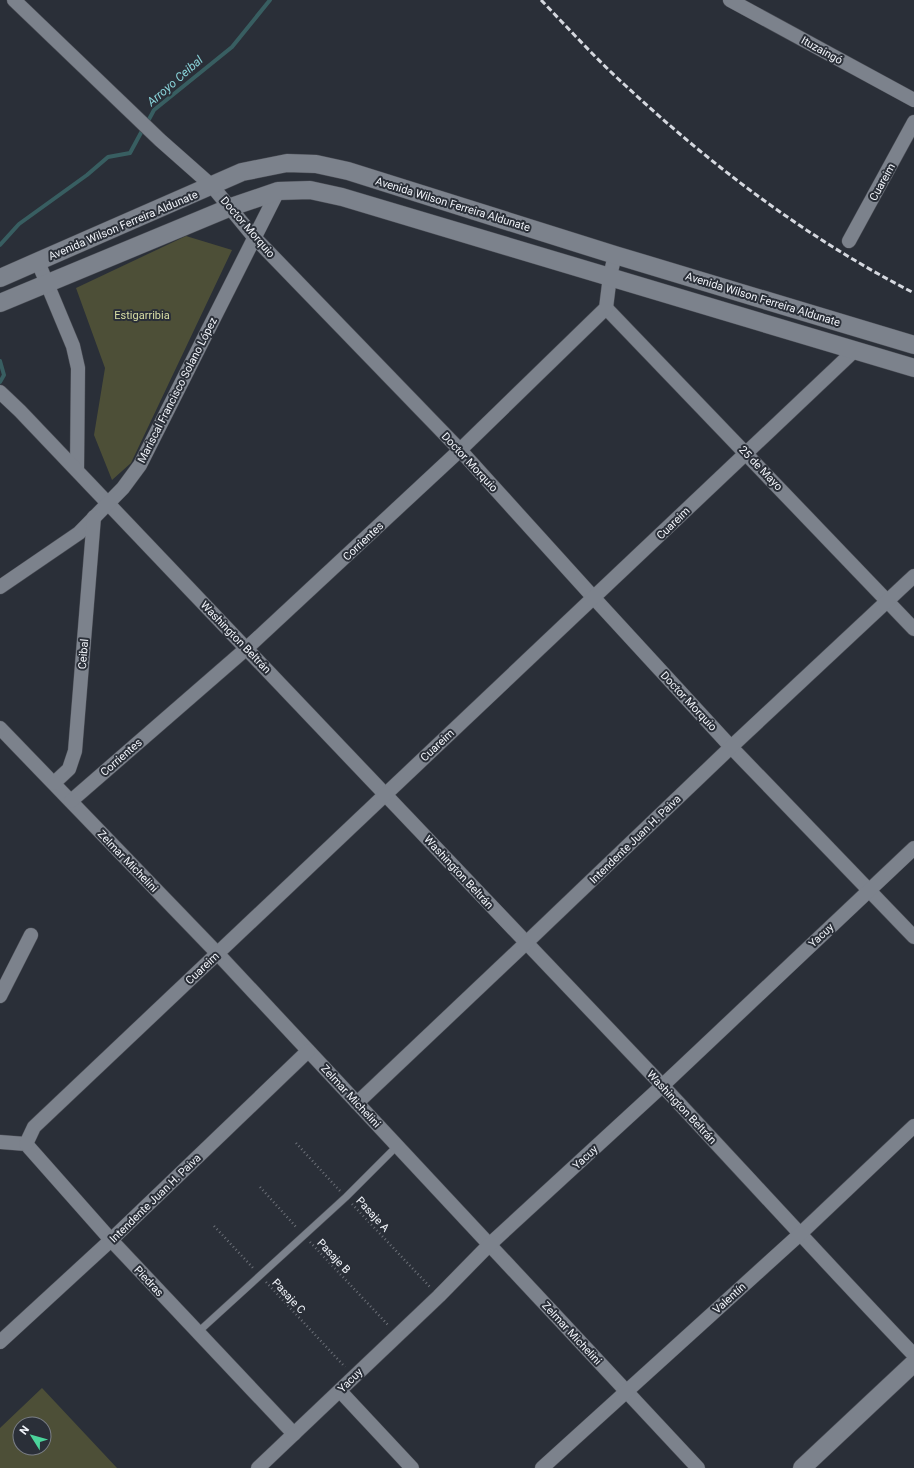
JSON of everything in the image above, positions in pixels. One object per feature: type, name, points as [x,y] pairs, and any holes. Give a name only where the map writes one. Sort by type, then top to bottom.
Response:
[{"type":"street","name":"Doctor Morquio","points":[[14,0],[160,140],[212,186],[231,207],[254,237],[460,450],[731,747],[914,937]]},
{"type":"street","name":"Ituzaingó","points":[[730,0],[914,100]]},
{"type":"street","name":"Cuareim","points":[[849,241],[914,122]]},
{"type":"street","name":"Avenida Wilson Ferreira Aldunate","points":[[0,278],[242,172],[287,163],[316,164],[356,174],[615,255],[914,345]]},
{"type":"street","name":"Avenida Wilson Ferreira Aldunate","points":[[0,303],[231,207],[278,190],[310,190],[342,197],[914,368]]},
{"type":"street","name":"Mariscal Francisco Solano López","points":[[0,587],[79,533],[123,488],[140,465],[278,190]]},
{"type":"street","points":[[606,308],[610,276],[615,255]]},
{"type":"street","points":[[38,262],[73,346],[78,368],[77,470]]},
{"type":"street","name":"Corrientes","points":[[71,801],[247,648],[460,450],[606,308]]},
{"type":"street","name":"25 de Mayo","points":[[606,308],[746,452],[914,629]]},
{"type":"street","name":"Cuareim","points":[[26,1144],[34,1127],[218,954],[385,793],[594,598],[854,351]]},
{"type":"street","name":"Washington Beltrán","points":[[0,392],[77,470],[385,793],[662,1086],[799,1235],[914,1355]]},
{"type":"street","name":"Ceibal","points":[[54,783],[68,769],[75,751],[94,517]]},
{"type":"street","name":"Intendente Juan H. Paiva","points":[[357,1102],[731,747],[888,602],[914,576]]},
{"type":"street","name":"Zelmar Michelini","points":[[0,728],[218,954],[698,1468]]},
{"type":"street","name":"Yacuy","points":[[258,1468],[439,1296],[489,1245],[662,1086],[914,848]]},
{"type":"street","points":[[0,996],[31,935]]},
{"type":"street","name":"Intendente Juan H. Paiva","points":[[0,1342],[111,1240],[308,1051]]},
{"type":"street","name":"Valentín","points":[[542,1468],[799,1235],[914,1126]]},
{"type":"street","points":[[0,1142],[26,1144]]},
{"type":"street","name":"Piedras","points":[[26,1144],[111,1240],[197,1333],[294,1434]]},
{"type":"street","points":[[802,1468],[914,1363]]},
{"type":"street","points":[[340,1391],[412,1468]]},
{"type":"lane","points":[[197,1333],[346,1197],[397,1146]]},
{"type":"path","name":"Pasaje A","points":[[296,1142],[439,1296]]},
{"type":"path","name":"Pasaje B","points":[[260,1187],[397,1335]]},
{"type":"path","name":"Pasaje C","points":[[214,1226],[354,1376]]},
{"type":"green space","name":"Estigarribia","points":[[186,236],[232,250],[131,463],[112,480],[94,435],[105,368],[76,288]]},
{"type":"green space","points":[[42,1388],[117,1468],[0,1468],[0,1428],[12,1417],[12,1456],[52,1456],[52,1416],[13,1416]]},
{"type":"waterway","name":"Arroyo Ceibal","points":[[147,123],[154,110],[232,47],[270,0]]},
{"type":"waterway","name":"Arroyo Ceibal","points":[[0,245],[19,224],[87,175],[108,157],[130,153],[143,129]]},
{"type":"waterway","name":"Arroyo Ceibal","points":[[0,361],[4,375],[0,382]]},
{"type":"railway","points":[[541,0],[615,76],[659,116],[727,173],[799,225],[875,272],[914,293]]}]
